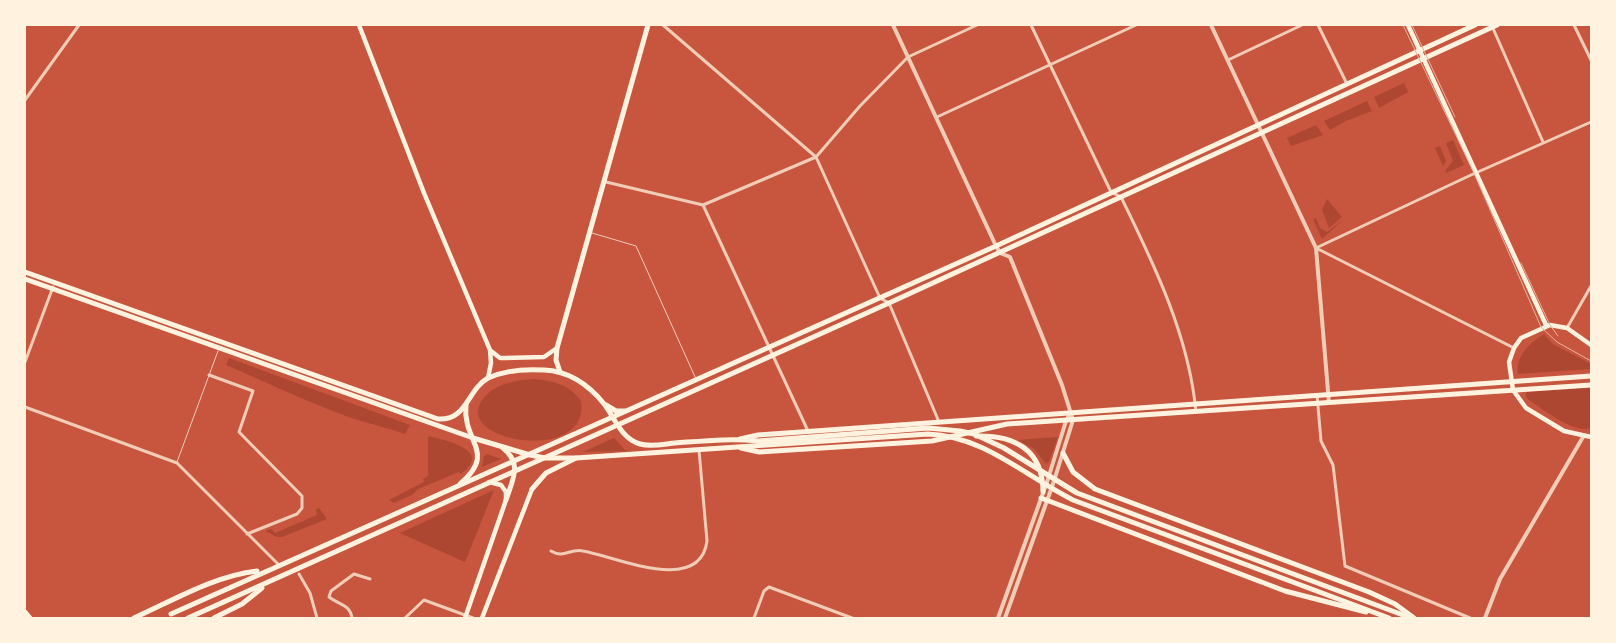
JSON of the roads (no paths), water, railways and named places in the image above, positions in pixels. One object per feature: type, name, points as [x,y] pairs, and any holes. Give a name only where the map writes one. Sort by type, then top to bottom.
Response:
[{"type":"main road","points":[[359,25],[424,193],[490,350],[491,363],[488,378]]},
{"type":"main road","points":[[560,372],[556,360],[558,348],[592,233],[648,25]]},
{"type":"main road","points":[[1408,25],[1546,325]]},
{"type":"main road","points":[[171,614],[263,571],[515,462],[996,246],[1475,25]]},
{"type":"main road","points":[[188,618],[889,303],[1493,26]]},
{"type":"main road","points":[[25,272],[438,419],[451,418],[462,410],[479,385],[488,378],[531,369],[560,372],[586,385],[605,405],[631,440],[649,445],[740,439],[758,435],[808,431],[1591,376]]},
{"type":"main road","points":[[25,279],[502,448],[545,458],[576,458],[740,448],[928,428],[974,434],[996,444],[1077,493],[1412,618]]},
{"type":"main road","points":[[1591,344],[1567,328],[1554,324],[1546,325],[1521,338],[1514,348],[1509,362],[1510,381],[1518,400],[1539,418],[1564,432],[1591,437]]},
{"type":"main road","points":[[490,350],[495,355],[505,358],[544,357],[558,348]]},
{"type":"main road","points":[[740,448],[769,452],[932,441],[963,436],[1007,424],[1591,384]]},
{"type":"main road","points":[[456,488],[477,465],[477,448],[466,422],[466,404]]},
{"type":"main road","points":[[605,405],[616,411],[629,411]]},
{"type":"main road","points":[[740,439],[758,441],[928,434],[964,440],[984,448],[1039,482],[1074,500],[1388,618]]},
{"type":"main road","points":[[963,436],[996,436],[1017,442],[1035,460],[1041,471],[1044,492]]},
{"type":"main road","points":[[465,618],[506,500],[514,471],[515,462],[502,448]]},
{"type":"main road","points":[[1063,453],[1072,472],[1096,489],[1369,592],[1395,604],[1412,618]]},
{"type":"main road","points":[[482,618],[532,489],[546,474],[576,458]]},
{"type":"main road","points":[[489,482],[501,485],[506,492],[506,500]]},
{"type":"main road","points":[[1041,498],[1285,591],[1388,618]]},
{"type":"main road","points":[[134,618],[219,579],[237,573],[263,571]]},
{"type":"main road","points":[[214,618],[242,604],[266,584]]},
{"type":"main road","points":[[25,612],[30,618]]},
{"type":"street","points":[[25,100],[79,25]]},
{"type":"street","points":[[663,25],[816,156],[880,298],[889,303],[939,422]]},
{"type":"street","points":[[893,25],[996,246],[1000,252],[1010,257],[1062,385],[1073,420],[1048,501],[1005,618]]},
{"type":"street","points":[[606,182],[703,205],[816,156],[860,106],[908,57],[977,25]]},
{"type":"street","points":[[1031,25],[1111,192],[1121,197],[1156,272],[1186,353],[1196,412]]},
{"type":"street","points":[[936,116],[1136,25]]},
{"type":"street","points":[[1211,25],[1260,133],[1316,248],[1329,403]]},
{"type":"street","points":[[1228,60],[1302,25]]},
{"type":"street","points":[[1318,25],[1347,85]]},
{"type":"street","points":[[1574,25],[1591,60]]},
{"type":"street","points":[[1493,26],[1543,142]]},
{"type":"street","points":[[1316,248],[1477,172],[1591,122]]},
{"type":"street","points":[[703,205],[808,431]]},
{"type":"street","points":[[1316,248],[1514,348]]},
{"type":"street","points":[[25,362],[54,283]]},
{"type":"street","points":[[1567,328],[1591,286]]},
{"type":"street","points":[[209,375],[253,391],[238,432],[302,496],[302,508],[297,514],[247,534]]},
{"type":"street","points":[[1317,395],[1322,441],[1333,465],[1344,566],[1470,618]]},
{"type":"street","points":[[25,407],[177,463],[280,565]]},
{"type":"street","points":[[998,618],[1044,492],[1066,421],[1071,412]]},
{"type":"street","points":[[1486,618],[1500,579],[1583,437]]},
{"type":"street","points":[[551,551],[564,555],[582,550],[630,566],[673,569],[684,569],[701,558],[705,553],[707,541],[699,450]]},
{"type":"street","points":[[299,574],[310,593],[317,618]]},
{"type":"street","points":[[352,618],[351,611],[345,605],[329,597],[331,591],[354,574],[370,579]]},
{"type":"street","points":[[754,618],[764,591],[769,587],[852,618]]},
{"type":"street","points":[[408,617],[424,600],[473,618]]},
{"type":"lane","points":[[592,233],[636,246],[696,380]]},
{"type":"lane","points":[[177,463],[219,348]]},
{"type":"tram line","points":[[1403,25],[1474,173],[1541,327],[1557,342],[1591,361]]},
{"type":"tram line","points":[[1412,25],[1455,117]]},
{"type":"tram line","points":[[1521,263],[1550,325],[1558,336]]}]
